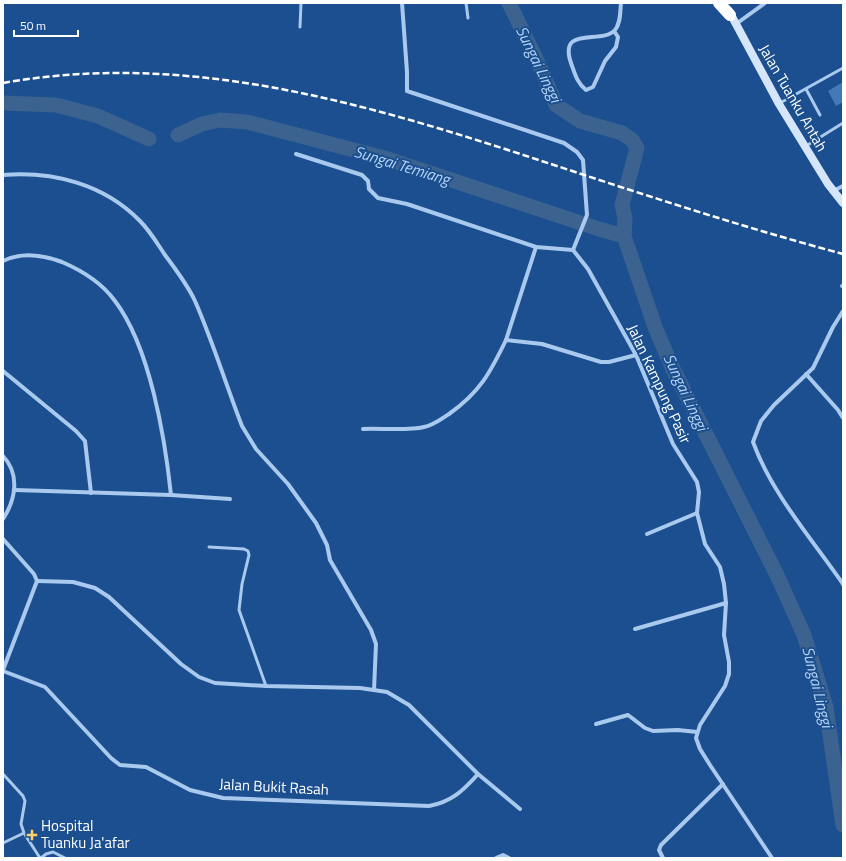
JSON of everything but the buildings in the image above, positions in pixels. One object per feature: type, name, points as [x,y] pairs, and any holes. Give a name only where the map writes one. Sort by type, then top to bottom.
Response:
[{"type":"highway","points":[[719,3],[733,20]]},
{"type":"main road","name":"Jalan Tuanku Antah","points":[[726,3],[733,20],[779,104],[833,191],[843,203]]},
{"type":"street","points":[[296,154],[362,175],[368,181],[369,189],[378,198],[407,204],[536,247],[572,250],[587,215],[583,160],[577,152],[564,144],[407,91],[402,3]]},
{"type":"street","points":[[614,31],[618,37],[616,47],[605,61],[593,87],[586,90],[578,82],[569,58],[569,48],[572,43],[580,38],[608,34],[614,31],[619,22],[621,3]]},
{"type":"street","points":[[733,20],[765,3]]},
{"type":"street","points":[[3,175],[35,174],[90,186],[131,212],[148,230],[186,285],[194,300],[210,337],[242,426],[248,438],[296,494],[316,524],[327,545],[330,560],[371,630],[376,644],[374,690]]},
{"type":"street","points":[[833,191],[843,186]]},
{"type":"street","points":[[363,428],[423,428],[433,424],[460,406],[476,392],[495,362],[506,340],[536,247]]},
{"type":"street","name":"Jalan Kampung Pasir","points":[[572,250],[588,269],[636,355],[673,444],[697,482],[699,492],[697,513],[705,544],[720,567],[726,603],[724,635],[725,649],[729,662],[729,674],[725,686],[697,732]]},
{"type":"street","points":[[3,262],[10,258],[31,255],[53,259],[77,268],[98,283],[115,301],[131,328],[146,370],[163,432],[171,495]]},
{"type":"street","points":[[843,311],[833,327],[813,368],[774,405],[761,420],[753,442],[759,458],[772,482],[843,584]]},
{"type":"street","points":[[506,340],[542,344],[601,362],[609,362],[636,355]]},
{"type":"street","points":[[3,371],[76,431],[85,441],[91,492]]},
{"type":"street","points":[[806,374],[838,410],[843,418]]},
{"type":"street","points":[[3,456],[12,472],[15,490],[14,499],[3,519]]},
{"type":"street","points":[[15,490],[171,495],[230,500]]},
{"type":"street","points":[[646,534],[697,513]]},
{"type":"street","points":[[3,539],[34,574],[37,581],[3,670]]},
{"type":"street","points":[[37,581],[73,582],[95,588],[109,597],[181,664],[200,677],[215,683],[266,686],[360,688],[387,692],[409,705],[478,774],[520,809]]},
{"type":"street","points":[[634,629],[726,603]]},
{"type":"street","name":"Jalan Bukit Rasah","points":[[3,670],[45,688],[111,758],[120,765],[146,767],[190,790],[202,794],[223,798],[429,806],[451,799],[459,794],[478,774]]},
{"type":"street","points":[[596,724],[628,715],[645,728],[653,731],[678,730],[697,732],[696,738],[700,748],[772,858]]},
{"type":"street","points":[[663,858],[659,850],[666,838],[723,784]]},
{"type":"street","points":[[496,858],[504,855],[509,858]]},
{"type":"lane","points":[[300,27],[301,3]]},
{"type":"lane","points":[[466,3],[468,18]]},
{"type":"lane","points":[[779,104],[843,68]]},
{"type":"lane","points":[[806,89],[820,115]]},
{"type":"lane","points":[[805,147],[843,123]]},
{"type":"lane","points":[[209,547],[244,549],[249,553],[242,584],[239,610],[266,686]]},
{"type":"lane","points":[[3,774],[23,796],[25,801],[21,824],[24,833],[41,858],[46,854],[53,852],[65,858]]},
{"type":"lane","points":[[3,843],[24,833]]},
{"type":"waterway","name":"Sungai Linggi","points":[[509,3],[542,71],[556,105],[580,121],[622,133],[632,140],[637,148],[622,205],[625,218],[624,236],[655,327],[672,367],[777,575],[804,635],[826,707],[843,825]]},
{"type":"waterway","name":"Sungai Temiang","points":[[3,103],[56,105],[98,116],[149,139]]},
{"type":"waterway","name":"Sungai Temiang","points":[[178,135],[202,124],[220,120],[247,122],[388,159],[624,236]]},
{"type":"railway","points":[[3,83],[87,74],[171,75],[253,84],[335,100],[496,146],[702,213],[843,254]]},
{"type":"place","name":"Hospital Tuanku Ja'afar","points":[[32,835]]}]
